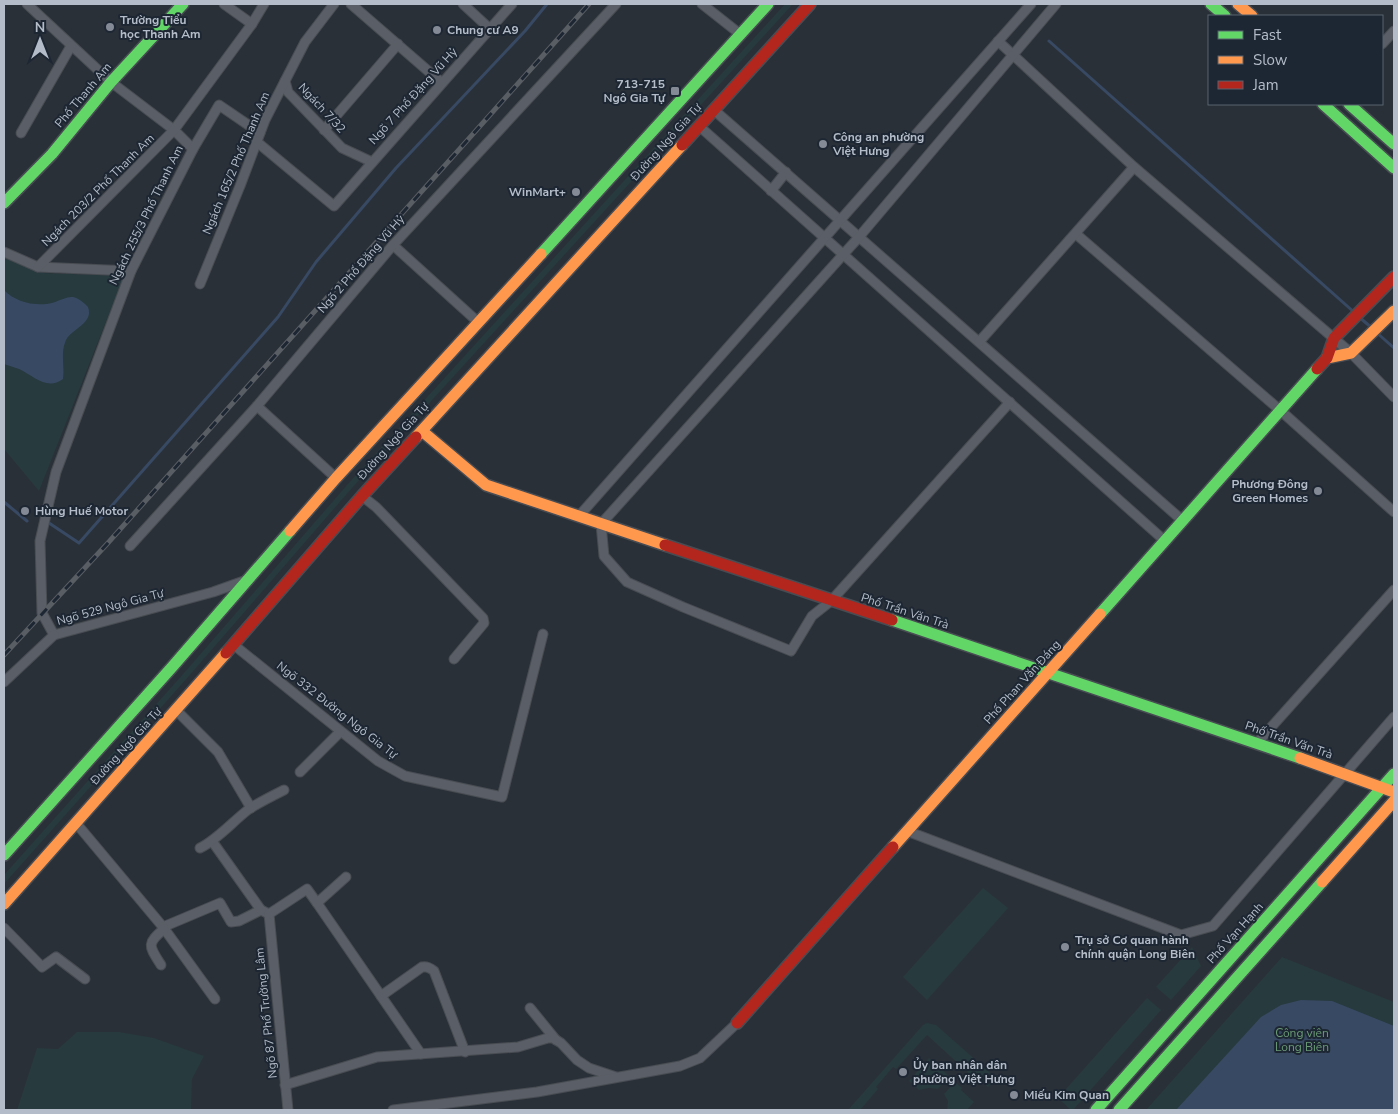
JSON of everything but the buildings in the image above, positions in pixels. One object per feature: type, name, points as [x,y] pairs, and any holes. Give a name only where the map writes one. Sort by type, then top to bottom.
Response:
[{"type":"street","points":[[26,4],[112,82],[174,130],[192,149]]},
{"type":"street","name":"Phố Thanh Am","points":[[4,203],[52,154],[112,82],[183,4]]},
{"type":"street","points":[[224,4],[252,24]]},
{"type":"street","name":"Ngách 203/2 Phố Thanh Am","points":[[38,267],[174,130],[252,24],[264,4]]},
{"type":"street","name":"Ngách 165/2 Phố Thanh Am","points":[[200,284],[260,133],[305,42],[334,4]]},
{"type":"street","points":[[351,4],[442,83]]},
{"type":"street","points":[[463,4],[490,29]]},
{"type":"street","name":"Ngõ 7 Phố Đặng Vũ Hỷ","points":[[257,142],[334,206],[512,4]]},
{"type":"street","name":"Ngõ 2 Phố Đặng Vũ Hỷ","points":[[130,546],[257,406],[394,245],[616,4]]},
{"type":"street","points":[[702,4],[740,34]]},
{"type":"street","name":"Đường Ngô Gia Tự","points":[[4,855],[173,666],[336,478],[768,4]]},
{"type":"street","name":"Đường Ngô Gia Tự","points":[[4,904],[234,645],[362,496],[810,4]]},
{"type":"street","points":[[579,516],[1031,4]]},
{"type":"street","points":[[1010,402],[831,601],[812,616],[790,651],[627,582],[604,556],[601,524],[858,237],[1056,4]]},
{"type":"street","points":[[1211,4],[1224,15]]},
{"type":"street","points":[[1238,4],[1251,15]]},
{"type":"street","points":[[1383,43],[1394,30]]},
{"type":"street","points":[[998,41],[1134,167],[1351,353],[1394,397]]},
{"type":"street","points":[[324,130],[398,44]]},
{"type":"street","points":[[21,133],[71,46]]},
{"type":"street","name":"Ngách 7/32","points":[[285,81],[288,92],[342,148],[372,162]]},
{"type":"street","name":"Ngách 255/3 Phố Thanh Am","points":[[56,472],[131,271],[192,149],[219,105],[260,133]]},
{"type":"street","points":[[1324,105],[1394,168]]},
{"type":"street","points":[[1350,105],[1394,144]]},
{"type":"street","points":[[714,110],[1183,521]]},
{"type":"street","points":[[699,126],[1165,541]]},
{"type":"street","points":[[979,342],[1134,167]]},
{"type":"street","points":[[771,191],[786,172]]},
{"type":"street","points":[[1076,234],[1281,411],[1394,512]]},
{"type":"street","points":[[394,245],[478,322]]},
{"type":"street","points":[[4,252],[38,267],[131,271]]},
{"type":"street","name":"Phố Phan Văn Đáng","points":[[737,1023],[1281,411],[1327,358],[1334,338],[1394,277]]},
{"type":"street","points":[[1327,358],[1351,353],[1394,311]]},
{"type":"street","points":[[257,406],[336,478]]},
{"type":"street","name":"Phố Trần Văn Trà","points":[[422,431],[486,485],[1048,672],[1345,773],[1394,792]]},
{"type":"street","name":"Ngõ 529 Ngô Gia Tự","points":[[56,472],[40,541],[42,613],[54,634],[213,592],[246,580]]},
{"type":"street","points":[[362,496],[376,507],[455,588],[484,621],[454,659]]},
{"type":"street","points":[[1257,744],[1394,590]]},
{"type":"street","points":[[4,682],[54,634]]},
{"type":"street","name":"Ngõ 332 Đường Ngô Gia Tự","points":[[234,645],[378,761],[405,776],[502,797],[543,634]]},
{"type":"street","points":[[176,710],[218,752],[251,808]]},
{"type":"street","points":[[907,831],[1181,935],[1213,926],[1394,717]]},
{"type":"street","points":[[300,772],[340,732]]},
{"type":"street","name":"Phố Vạn Hạnh","points":[[1096,1110],[1394,774]]},
{"type":"street","points":[[200,848],[212,842],[251,808],[284,790]]},
{"type":"street","points":[[1119,1110],[1394,800]]},
{"type":"street","points":[[76,824],[164,928],[215,999]]},
{"type":"street","points":[[212,842],[265,912]]},
{"type":"street","points":[[317,903],[346,877]]},
{"type":"street","points":[[161,965],[151,945],[154,938],[164,928],[220,903],[231,922],[239,921],[265,912],[307,889],[421,1054]]},
{"type":"street","name":"Ngõ 87 Phố Trường Lâm","points":[[265,912],[288,1110]]},
{"type":"street","points":[[4,928],[42,967],[56,957],[85,979]]},
{"type":"street","points":[[381,996],[422,967],[430,968],[434,972],[465,1052]]},
{"type":"street","points":[[530,1008],[556,1040]]},
{"type":"street","points":[[393,1110],[537,1092],[680,1066],[695,1061],[737,1023]]},
{"type":"street","points":[[285,1085],[377,1057],[518,1047],[548,1038],[561,1043],[577,1060],[589,1068],[617,1078]]},
{"type":"green space","points":[[785,4],[793,4],[352,488],[189,676],[4,884],[4,875],[184,673],[347,485]]},
{"type":"green space","points":[[4,258],[44,273],[124,276],[39,491],[4,449]]},
{"type":"green space","points":[[983,888],[1008,908],[927,1000],[903,977]]},
{"type":"green space","points":[[1192,947],[1201,966],[1171,1000],[1156,987]]},
{"type":"green space","name":"Công viên Long Biên","points":[[1282,957],[1394,1002],[1394,1110],[1146,1110]]},
{"type":"green space","points":[[1147,998],[1161,1010],[1071,1110],[1058,1098]]},
{"type":"green space","points":[[927,1023],[936,1025],[996,1078],[988,1087],[974,1075],[973,1077],[927,1035],[896,1069],[893,1067],[860,1110],[848,1110],[923,1025]]},
{"type":"green space","points":[[77,1032],[119,1032],[154,1038],[204,1056],[192,1079],[191,1110],[17,1110],[37,1048],[58,1049]]},
{"type":"green space","points":[[929,1058],[949,1076],[938,1089],[919,1090],[909,1081]]},
{"type":"green space","points":[[955,1082],[974,1102],[967,1110],[947,1110],[948,1101],[944,1094]]},
{"type":"water","points":[[4,290],[14,298],[33,304],[52,303],[74,297],[88,307],[89,313],[86,321],[69,336],[64,345],[63,379],[57,382],[46,383],[19,369],[4,364]]},
{"type":"water","name":"Công viên Long Biên","points":[[1301,1000],[1332,1001],[1394,1026],[1394,1110],[1176,1110],[1261,1017],[1281,1005]]},
{"type":"waterway","points":[[49,523],[79,543],[278,317],[316,262],[396,168],[525,31],[547,4]]},
{"type":"waterway","points":[[1049,41],[1355,313]]},
{"type":"waterway","points":[[1359,317],[1372,328]]},
{"type":"waterway","points":[[1376,332],[1394,348]]},
{"type":"waterway","points":[[4,502],[27,521]]},
{"type":"railway","points":[[4,655],[107,544],[589,4]]},
{"type":"traffic: fast","points":[[4,203],[52,154],[111,82],[183,4]]},
{"type":"traffic: fast","points":[[541,254],[768,4]]},
{"type":"traffic: fast","points":[[1211,4],[1224,15]]},
{"type":"traffic: fast","points":[[1324,105],[1394,168]]},
{"type":"traffic: fast","points":[[1350,105],[1394,144]]},
{"type":"traffic: fast","points":[[1100,614],[1317,369]]},
{"type":"traffic: fast","points":[[4,855],[173,666],[290,531]]},
{"type":"traffic: fast","points":[[892,620],[1300,758]]},
{"type":"traffic: fast","points":[[1096,1110],[1394,774]]},
{"type":"traffic: fast","points":[[1119,1110],[1322,882]]},
{"type":"traffic: slow","points":[[1238,4],[1251,15]]},
{"type":"traffic: slow","points":[[416,437],[682,145]]},
{"type":"traffic: slow","points":[[290,531],[336,478],[541,254]]},
{"type":"traffic: slow","points":[[1327,358],[1351,353],[1394,311]]},
{"type":"traffic: slow","points":[[422,431],[486,485],[665,545]]},
{"type":"traffic: slow","points":[[893,847],[1100,614]]},
{"type":"traffic: slow","points":[[4,904],[226,653]]},
{"type":"traffic: slow","points":[[1300,758],[1394,792]]},
{"type":"traffic: slow","points":[[1322,882],[1394,801]]},
{"type":"traffic: jam","points":[[682,145],[810,4]]},
{"type":"traffic: jam","points":[[1317,369],[1327,358],[1334,338],[1394,277]]},
{"type":"traffic: jam","points":[[226,653],[362,496],[416,437]]},
{"type":"traffic: jam","points":[[665,545],[892,620]]},
{"type":"traffic: jam","points":[[737,1023],[893,847]]},
{"type":"place","name":"Trường Tiểu học Thanh Am","points":[[110,27]]},
{"type":"place","name":"Chung cư A9","points":[[437,30]]},
{"type":"place","name":"713-715 Ngô Gia Tự","points":[[675,91]]},
{"type":"place","name":"Công an phường Việt Hưng","points":[[823,144]]},
{"type":"place","name":"WinMart+","points":[[576,192]]},
{"type":"place","name":"Phương Đông Green Homes","points":[[1318,491]]},
{"type":"place","name":"Hùng Huế Motor","points":[[25,511]]},
{"type":"place","name":"Trụ sở Cơ quan hành chính quận Long Biên","points":[[1065,947]]},
{"type":"place","name":"Ủy ban nhân dân phường Việt Hưng","points":[[903,1072]]},
{"type":"place","name":"Miếu Kim Quan","points":[[1014,1095]]}]
